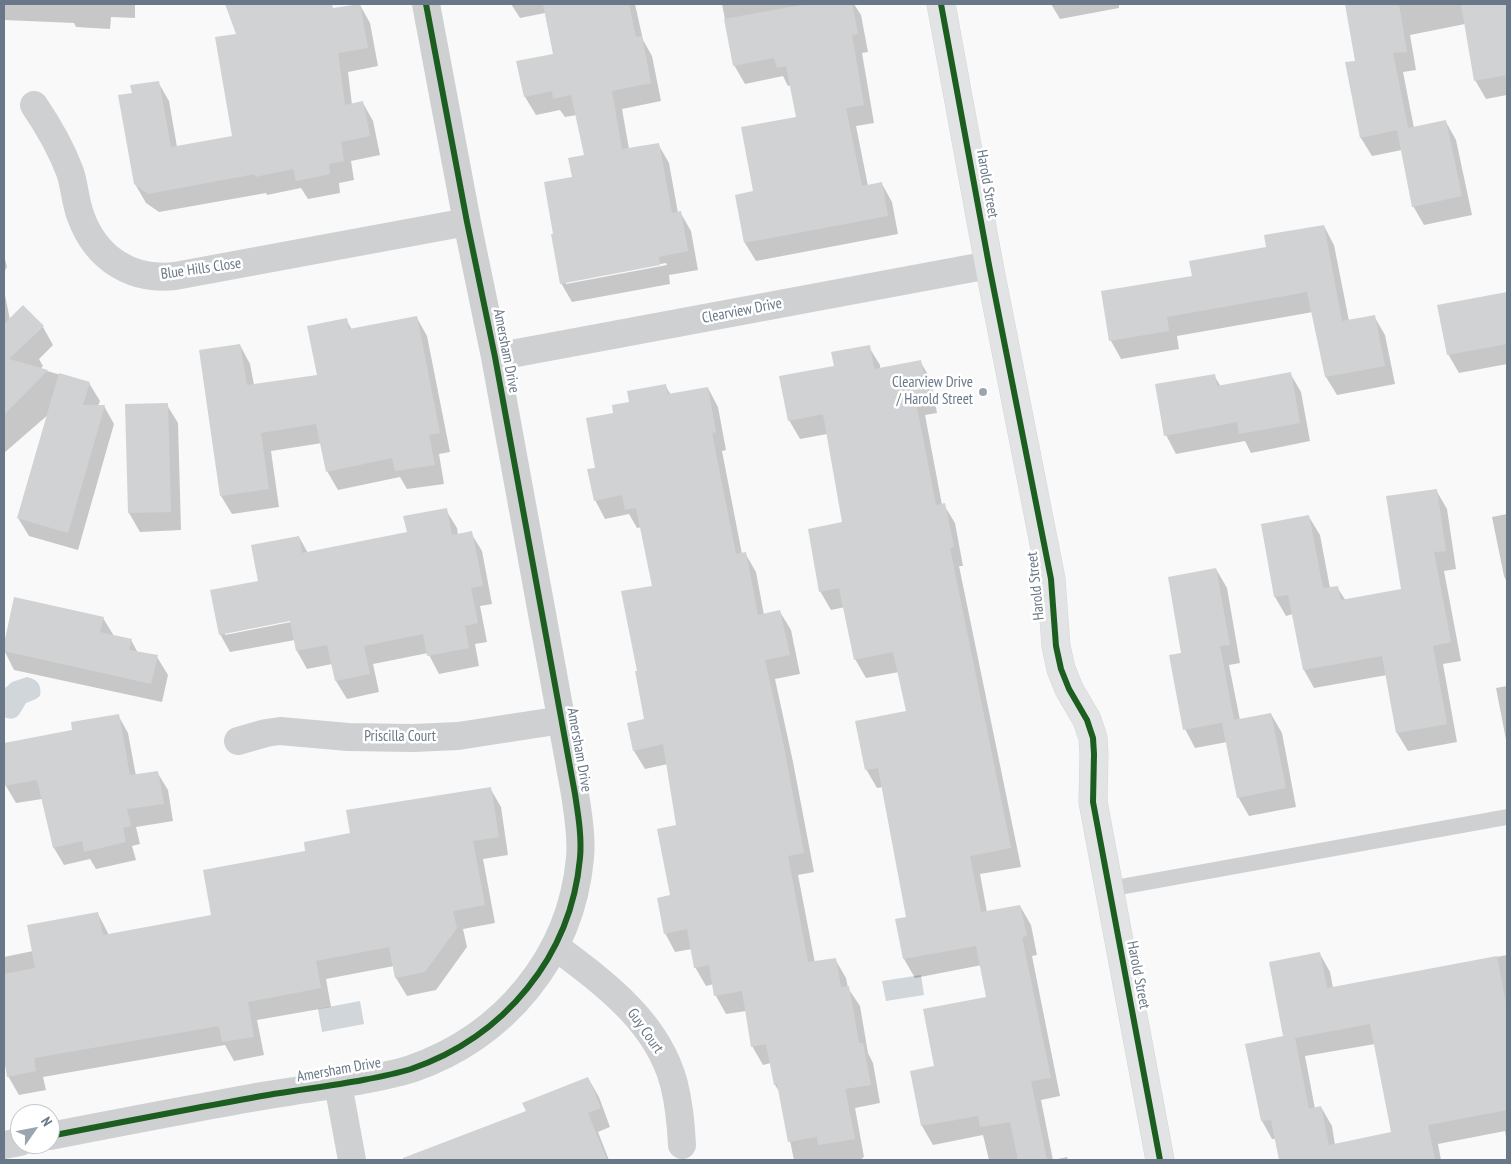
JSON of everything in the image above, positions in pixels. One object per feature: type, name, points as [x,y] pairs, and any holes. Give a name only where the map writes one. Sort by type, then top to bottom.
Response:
[{"type":"street","name":"Amersham Drive","points":[[60,1134],[252,1097],[338,1084],[409,1070],[453,1051],[474,1038],[508,1010],[526,992],[556,947],[575,894],[581,856],[575,794],[495,357],[467,222],[426,4]]},
{"type":"street","name":"Harold Street","points":[[941,4],[989,265],[1051,579],[1057,654],[1069,689],[1087,720],[1093,738],[1093,802],[1160,1160]]},
{"type":"street","name":"Blue Hills Close","points":[[34,105],[50,128],[61,150],[70,174],[80,215],[87,232],[98,248],[113,262],[131,271],[162,278],[467,222]]},
{"type":"street","name":"Clearview Drive","points":[[495,357],[989,265]]},
{"type":"street","name":"Priscilla Court","points":[[238,742],[266,733],[280,731],[413,738],[458,736],[562,720]]},
{"type":"street","name":"Guy Court","points":[[556,947],[614,992],[633,1012],[654,1039],[674,1082],[680,1112],[682,1145]]},
{"type":"street","points":[[338,1084],[352,1160]]},
{"type":"lane","points":[[1109,889],[1507,818]]},
{"type":"shaded area","points":[[27,677],[34,679],[38,684],[40,696],[26,703],[16,718],[4,717],[4,689],[12,682]]},
{"type":"shaded area","points":[[921,975],[924,995],[886,1001],[882,981]]},
{"type":"shaded area","points":[[360,1001],[364,1024],[322,1032],[318,1009]]},
{"type":"building","points":[[225,4],[332,4],[333,8],[360,4],[368,48],[338,53],[345,105],[363,101],[370,136],[341,142],[344,161],[329,164],[330,174],[296,181],[293,169],[255,177],[255,174],[148,194],[134,184],[118,95],[132,93],[130,85],[159,81],[171,147],[232,136],[215,37],[236,34]]},
{"type":"building","points":[[543,4],[629,4],[636,37],[642,36],[651,83],[612,91],[622,149],[659,143],[672,213],[681,211],[688,251],[659,257],[660,265],[560,284],[544,182],[572,177],[568,158],[584,155],[571,95],[553,99],[552,91],[524,97],[516,61],[553,54]]},
{"type":"building","points":[[807,4],[852,4],[858,34],[852,35],[864,105],[846,108],[862,186],[882,182],[888,216],[744,243],[735,195],[753,191],[741,127],[796,117],[786,66],[777,68],[774,58],[733,66],[724,19]]},
{"type":"building","points":[[1345,4],[1399,4],[1407,52],[1393,53],[1408,128],[1446,120],[1462,196],[1412,207],[1397,130],[1360,138],[1345,62],[1355,61]]},
{"type":"building","points":[[1461,4],[1507,4],[1507,75],[1474,81]]},
{"type":"building","points":[[1324,225],[1342,321],[1375,315],[1385,366],[1325,377],[1307,292],[1167,317],[1169,331],[1109,341],[1101,291],[1192,276],[1189,261],[1266,247],[1264,235]]},
{"type":"building","points":[[1507,292],[1507,344],[1447,355],[1437,305]]},
{"type":"building","points":[[23,305],[44,326],[9,359],[48,370],[4,415],[4,324]]},
{"type":"building","points":[[417,316],[440,433],[429,435],[435,465],[395,471],[392,458],[326,472],[316,424],[261,433],[269,489],[220,496],[199,350],[240,344],[247,385],[317,375],[307,326],[347,318],[349,329]]},
{"type":"building","points":[[870,345],[874,369],[921,360],[928,395],[915,397],[936,505],[945,503],[954,547],[950,548],[1011,848],[970,856],[981,912],[1020,905],[1027,936],[1022,937],[1051,1078],[1031,1081],[1047,1160],[1018,1160],[1010,1122],[980,1127],[978,1116],[921,1126],[910,1071],[934,1066],[923,1009],[986,997],[976,946],[903,959],[895,919],[906,917],[878,768],[865,770],[855,721],[906,711],[893,652],[854,660],[839,588],[819,592],[808,529],[842,522],[823,414],[788,421],[779,376],[834,366],[831,352]]},
{"type":"building","points":[[1291,372],[1300,423],[1239,434],[1237,422],[1164,436],[1155,384],[1215,374],[1217,386]]},
{"type":"building","points":[[59,373],[90,382],[83,405],[105,405],[68,533],[17,518]]},
{"type":"building","points":[[666,384],[668,394],[708,387],[716,432],[712,433],[736,554],[746,552],[758,615],[780,610],[790,655],[765,660],[804,853],[788,856],[808,962],[836,958],[841,987],[849,986],[859,1043],[863,1043],[871,1085],[845,1089],[855,1139],[818,1145],[817,1137],[788,1142],[777,1084],[774,1085],[766,1044],[751,1047],[742,991],[714,996],[709,965],[694,968],[687,929],[664,934],[657,898],[670,895],[657,829],[676,825],[663,744],[633,751],[627,723],[644,719],[635,671],[637,671],[621,591],[652,586],[636,508],[625,510],[622,495],[594,501],[587,469],[595,468],[586,418],[613,413],[612,405],[629,402],[627,391]]},
{"type":"building","points":[[168,403],[171,512],[128,513],[125,404]]},
{"type":"building","points":[[1437,489],[1446,551],[1434,552],[1451,642],[1433,646],[1447,724],[1396,733],[1382,656],[1303,670],[1288,595],[1274,597],[1261,524],[1309,515],[1323,588],[1338,586],[1341,600],[1401,589],[1386,496]]},
{"type":"building","points":[[447,508],[452,535],[472,531],[483,586],[471,588],[478,623],[465,626],[469,648],[427,656],[423,634],[364,646],[370,674],[335,681],[327,645],[296,651],[290,621],[219,635],[210,590],[258,581],[251,545],[299,536],[302,553],[407,532],[403,516]]},
{"type":"building","points":[[1216,568],[1230,645],[1220,646],[1234,720],[1271,713],[1286,788],[1237,798],[1222,723],[1225,722],[1183,730],[1169,655],[1181,653],[1168,577]]},
{"type":"building","points":[[14,597],[104,617],[100,632],[132,639],[129,650],[158,655],[151,684],[4,651]]},
{"type":"building","points":[[119,714],[130,775],[158,771],[164,804],[127,809],[131,826],[123,828],[126,842],[84,852],[82,841],[53,848],[37,780],[4,786],[4,743],[72,730],[71,722]]},
{"type":"building","points":[[491,787],[499,837],[473,841],[485,905],[453,911],[457,928],[425,972],[395,978],[389,947],[316,961],[321,988],[248,1002],[254,1037],[222,1042],[219,1026],[34,1058],[36,1071],[7,1077],[4,1058],[4,974],[35,968],[27,925],[98,912],[103,935],[211,915],[203,870],[305,851],[304,842],[350,833],[346,810]]},
{"type":"building","points":[[1320,952],[1327,988],[1497,956],[1507,1009],[1507,1110],[1428,1125],[1435,1160],[1279,1160],[1271,1120],[1261,1121],[1245,1044],[1283,1036],[1269,962]],"holes":[[[1370,1024],[1391,1132],[1329,1145],[1321,1106],[1309,1109],[1295,1038]]]},
{"type":"building","points":[[588,1077],[601,1108],[588,1113],[607,1160],[403,1160],[403,1158],[526,1111],[522,1103]]},
{"type":"cycle path","points":[[60,1134],[363,1080],[411,1069],[445,1055],[475,1036],[503,1014],[527,989],[547,960],[563,928],[574,894],[580,858],[580,834],[575,794],[495,357],[467,222],[426,4]]},
{"type":"cycle path","points":[[941,4],[989,265],[1051,579],[1056,646],[1061,669],[1069,689],[1087,720],[1093,738],[1093,802],[1160,1160]]},
{"type":"place","name":"Clearview Drive / Harold Street","points":[[983,392]]}]
